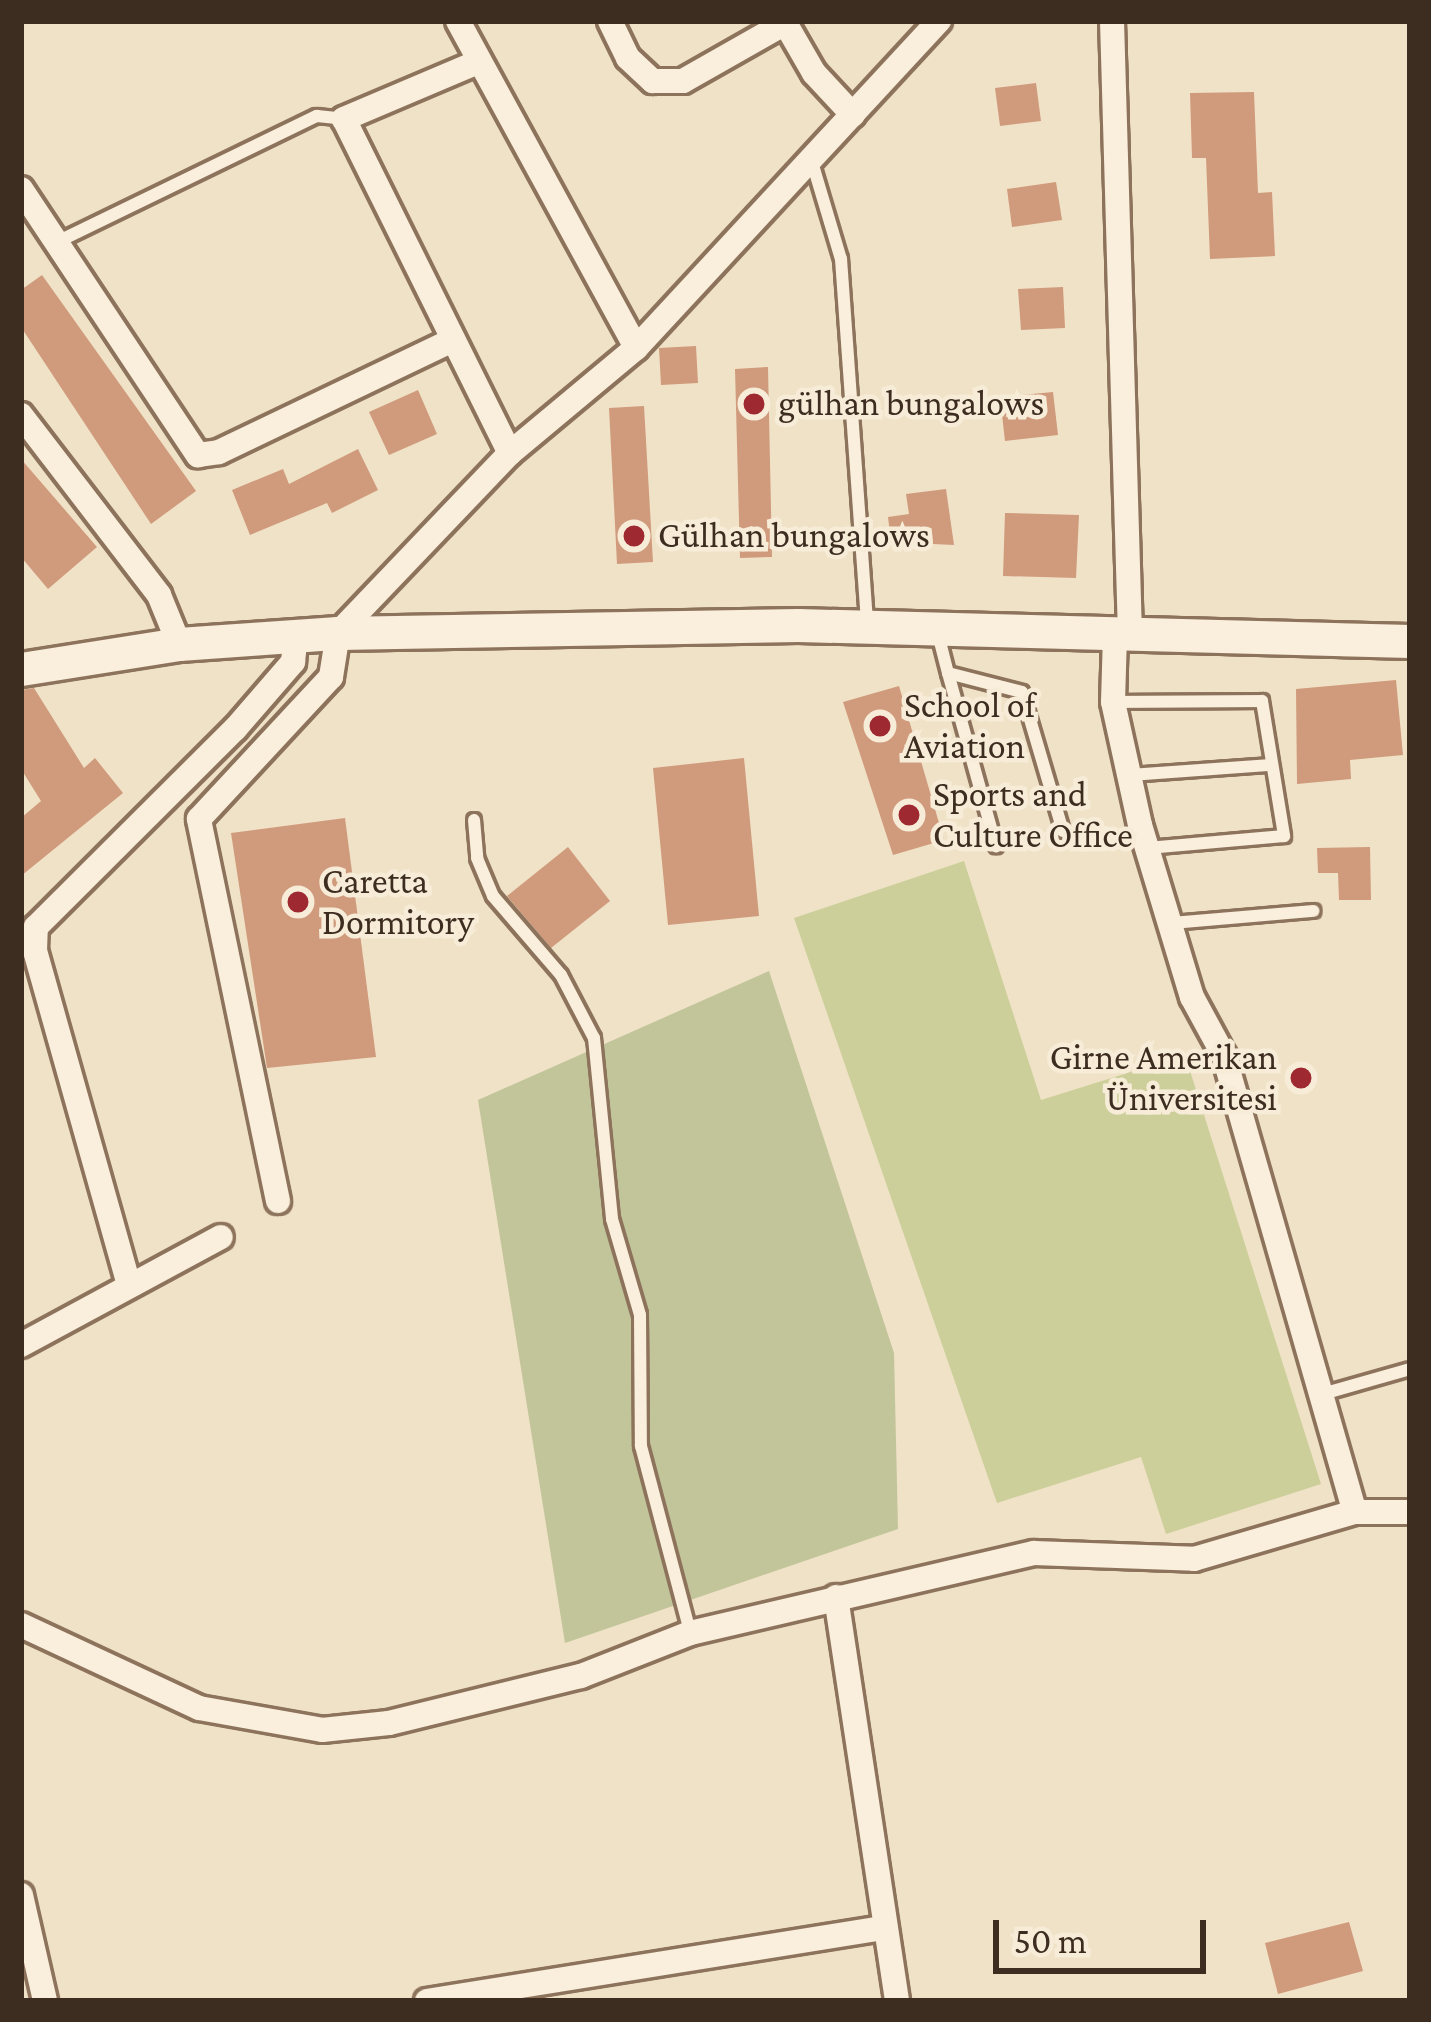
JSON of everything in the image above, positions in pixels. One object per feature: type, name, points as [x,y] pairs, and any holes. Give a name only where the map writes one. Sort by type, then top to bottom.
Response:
[{"type":"street","points":[[458,21],[636,348]]},
{"type":"street","points":[[610,21],[628,58],[652,81],[683,81],[784,22],[853,116]]},
{"type":"street","points":[[278,1201],[199,819],[331,676],[338,633],[510,453],[636,348],[939,21]]},
{"type":"street","points":[[1112,21],[1122,636],[1113,702],[1148,848],[1192,997],[1224,1055],[1327,1393],[1354,1512]]},
{"type":"street","points":[[478,62],[344,119],[510,453]]},
{"type":"street","points":[[21,189],[179,438],[198,455],[451,341]]},
{"type":"street","points":[[21,415],[159,595],[179,644]]},
{"type":"street","points":[[21,668],[179,644],[338,633],[867,626],[1122,636],[1405,634]]},
{"type":"street","points":[[129,1285],[35,951],[36,927],[235,728],[293,662],[296,635]]},
{"type":"street","points":[[21,1346],[221,1237]]},
{"type":"street","points":[[21,1625],[199,1708],[322,1730],[389,1723],[581,1676],[690,1633],[1034,1553],[1195,1559],[1354,1512],[1410,1512]]},
{"type":"street","points":[[836,1597],[897,2001]]},
{"type":"street","points":[[21,1895],[45,2001]]},
{"type":"street","points":[[427,2001],[884,1928]]},
{"type":"lane","points":[[57,242],[316,116],[344,119]]},
{"type":"lane","points":[[812,162],[841,259],[867,626]]},
{"type":"lane","points":[[937,629],[996,846]]},
{"type":"lane","points":[[948,673],[1022,692],[1064,831]]},
{"type":"lane","points":[[1113,702],[1262,700],[1268,765],[1283,836],[1148,848]]},
{"type":"lane","points":[[1129,775],[1268,765]]},
{"type":"lane","points":[[474,820],[477,858],[493,896],[561,975],[594,1038],[612,1219],[640,1316],[641,1446],[690,1633]]},
{"type":"lane","points":[[1172,923],[1313,910]]},
{"type":"lane","points":[[1327,1393],[1410,1369]]},
{"type":"green space","points":[[964,861],[1041,1100],[1185,1055],[1321,1484],[1166,1534],[1141,1457],[997,1503],[794,918]]},
{"type":"green space","points":[[769,971],[894,1353],[898,1529],[565,1643],[478,1100]]},
{"type":"building","points":[[1036,83],[1041,121],[1000,126],[995,88]]},
{"type":"building","points":[[1254,92],[1258,193],[1272,192],[1275,256],[1210,259],[1206,158],[1192,158],[1190,93]]},
{"type":"building","points":[[1056,182],[1062,220],[1012,227],[1007,189]]},
{"type":"building","points":[[42,275],[196,491],[151,524],[21,327],[21,290]]},
{"type":"building","points":[[1063,287],[1065,328],[1021,330],[1018,289]]},
{"type":"building","points":[[696,346],[698,383],[661,385],[659,348]]},
{"type":"building","points":[[768,367],[772,557],[740,558],[735,369]]},
{"type":"building","points":[[418,390],[437,434],[389,455],[369,412]]},
{"type":"building","points":[[1053,392],[1058,435],[1005,441],[1000,397]]},
{"type":"building","points":[[644,406],[653,562],[617,564],[609,408]]},
{"type":"building","points":[[358,449],[378,490],[332,513],[327,503],[250,535],[232,490],[283,469],[289,484]]},
{"type":"building","points":[[21,459],[97,547],[48,589],[21,557]]},
{"type":"building","points":[[946,489],[954,545],[891,542],[888,517],[909,514],[906,494]]},
{"type":"building","points":[[1005,513],[1079,515],[1076,578],[1003,576]]},
{"type":"building","points":[[1396,680],[1403,755],[1350,760],[1351,779],[1297,784],[1296,689]]},
{"type":"building","points":[[899,686],[944,840],[893,855],[843,702]]},
{"type":"building","points":[[34,688],[84,768],[95,758],[123,793],[21,876],[21,818],[41,801],[21,769],[21,690]]},
{"type":"building","points":[[744,758],[759,916],[668,925],[653,768]]},
{"type":"building","name":"Caretta Dormitory","points":[[345,818],[376,1057],[267,1068],[231,833]]},
{"type":"building","points":[[568,847],[610,901],[551,948],[507,896]]},
{"type":"building","points":[[1370,847],[1371,900],[1339,900],[1338,873],[1318,873],[1317,848]]},
{"type":"building","points":[[1349,1922],[1363,1971],[1278,1994],[1265,1943]]},
{"type":"place","name":"gülhan bungalows","points":[[754,404]]},
{"type":"place","name":"Gülhan bungalows","points":[[634,536]]},
{"type":"place","name":"School of Aviation","points":[[880,726]]},
{"type":"place","name":"Sports and Culture Office","points":[[909,815]]},
{"type":"place","name":"Caretta Dormitory","points":[[298,902]]},
{"type":"place","name":"Girne Amerikan Üniversitesi","points":[[1301,1078]]}]
